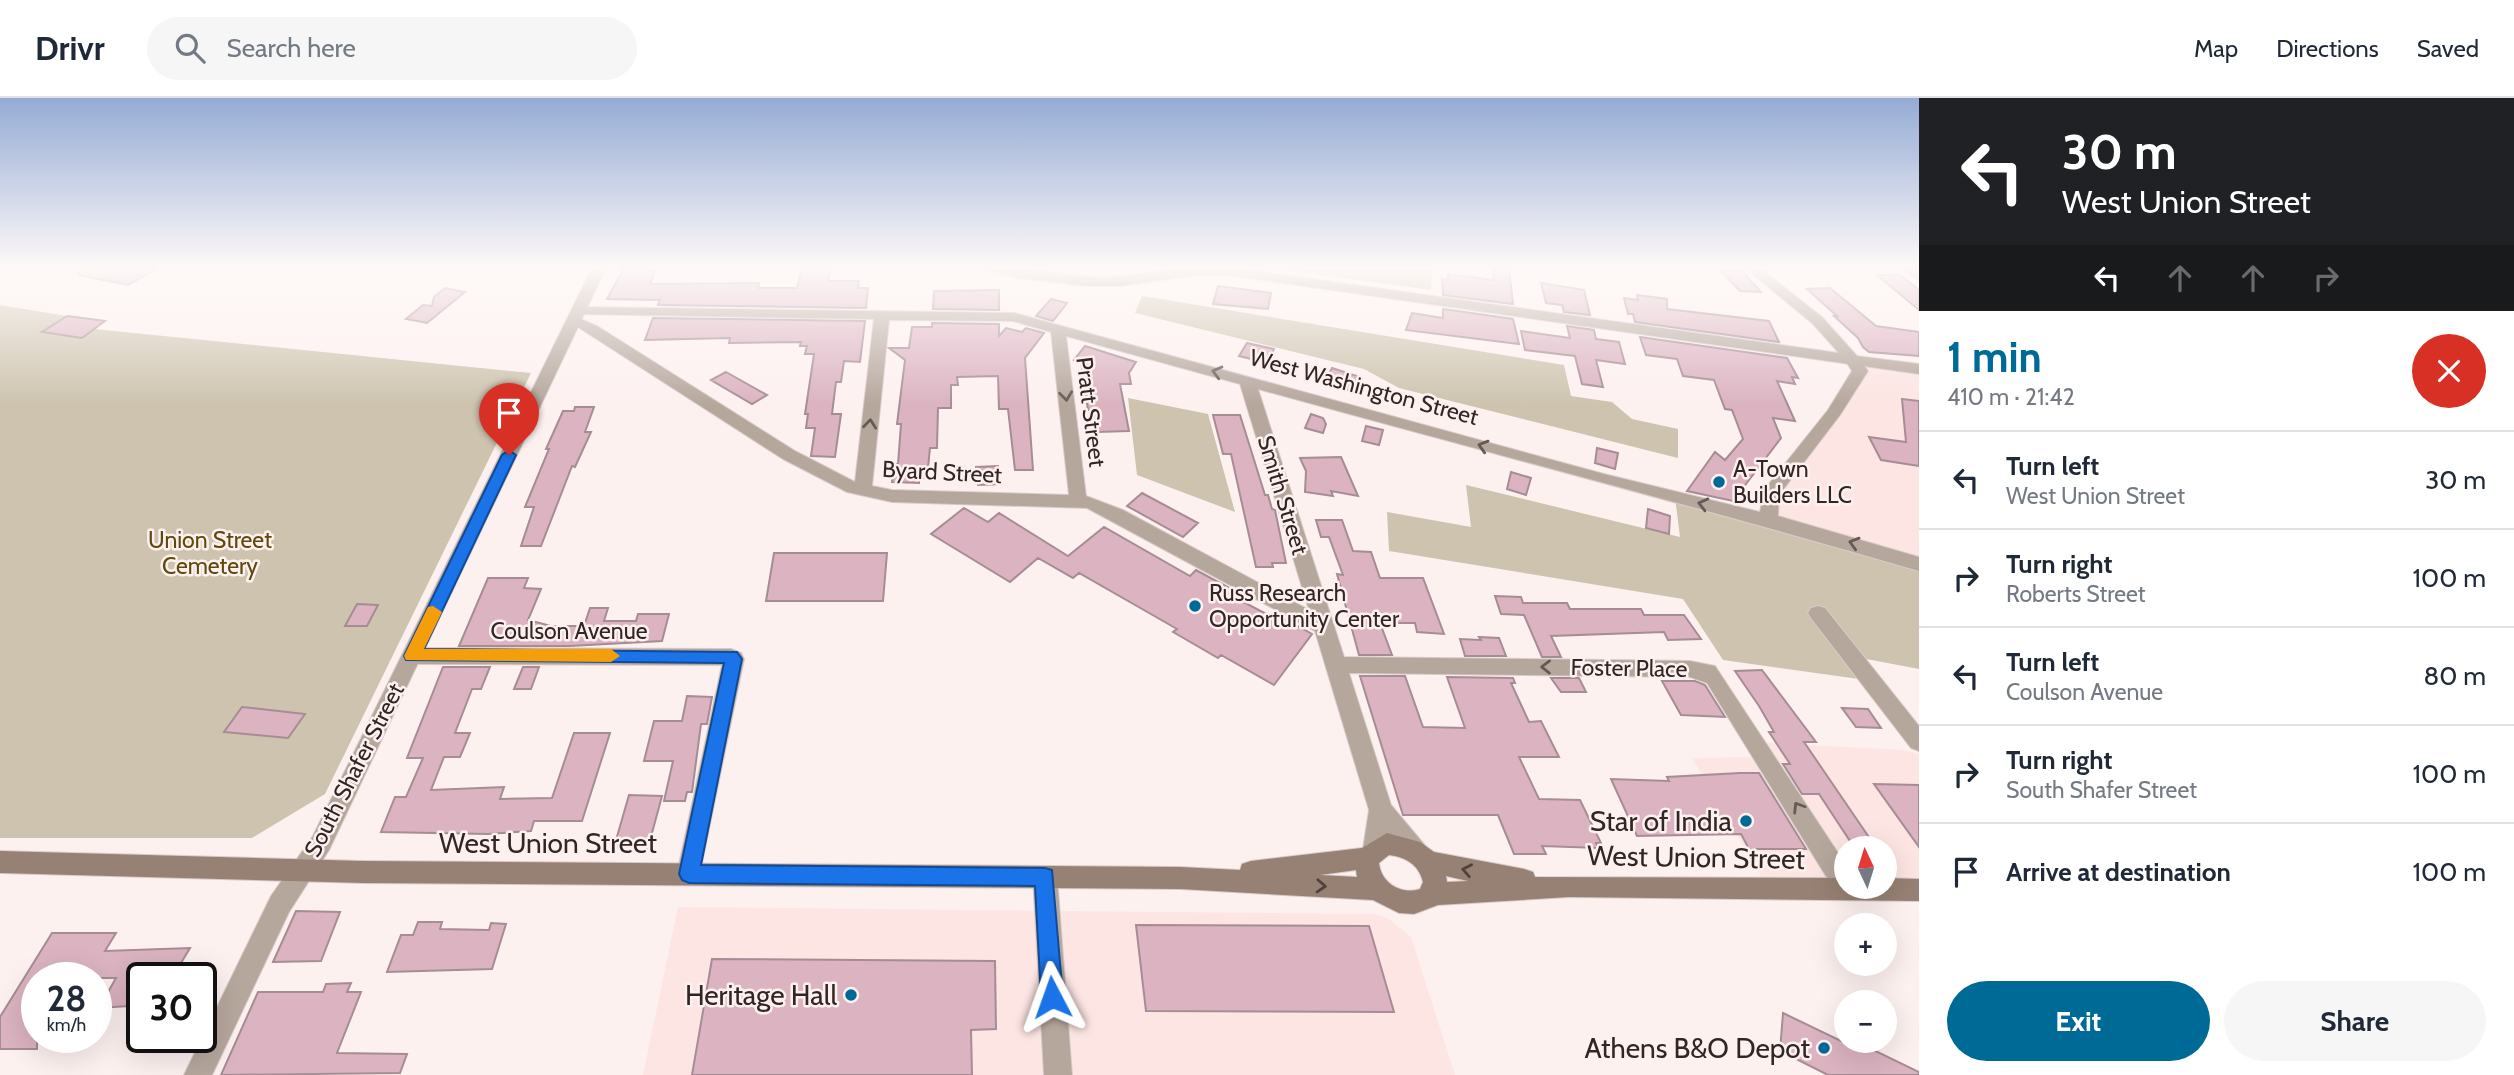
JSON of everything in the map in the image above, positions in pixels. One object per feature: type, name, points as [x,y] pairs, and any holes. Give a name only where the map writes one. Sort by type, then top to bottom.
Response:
[{"type":"main road","name":"West Union Street","points":[[1180,878],[1317,866],[1371,854],[1397,845],[1424,859],[1556,886]]},
{"type":"main road","points":[[1371,854],[1368,874],[1377,889]]},
{"type":"main road","points":[[1424,859],[1435,882],[1431,894]]},
{"type":"main road","name":"West Union Street","points":[[0,862],[303,869],[1180,878],[1377,889],[1394,900],[1405,903],[1423,900],[1431,894],[1556,886],[1834,887]]},
{"type":"main road","name":"West Union Street","points":[[1897,889],[1919,890]]},
{"type":"street","name":"West Washington Street","points":[[576,316],[882,314],[1014,317],[1603,479],[1769,520],[1919,564]]},
{"type":"street","points":[[863,492],[882,314]]},
{"type":"street","points":[[1531,314],[1919,369]]},
{"type":"street","points":[[1769,520],[1770,494],[1834,412],[1860,371],[1853,360],[1808,314]]},
{"type":"street","name":"Byard Street","points":[[576,316],[592,329],[789,455],[863,492],[892,496],[1078,501],[1097,504],[1324,627]]},
{"type":"street","name":"South Shafer Street","points":[[198,1075],[276,913],[321,843],[576,316]]},
{"type":"street","name":"Pratt Street","points":[[1058,328],[1078,501]]},
{"type":"street","name":"Smith Street","points":[[1247,380],[1381,810],[1424,859]]},
{"type":"street","points":[[1818,613],[1919,742]]},
{"type":"street","name":"Coulson Avenue","points":[[412,656],[727,655],[734,659],[689,874]]},
{"type":"street","name":"Foster Place","points":[[1335,665],[1690,669],[1708,672],[1762,750],[1834,866]]},
{"type":"street","name":"Smith Street","points":[[1371,854],[1381,810]]},
{"type":"street","points":[[1045,877],[1058,1075]]},
{"type":"shaded area","points":[[1853,360],[1919,369],[1919,564],[1769,520],[1769,507],[1860,371]]},
{"type":"shaded area","points":[[1757,742],[1903,750],[1919,754],[1919,890],[1897,890],[1897,836],[1834,836],[1834,889],[1768,888],[1692,758],[1766,757]]},
{"type":"shaded area","points":[[678,907],[1376,914],[1389,919],[1411,937],[1455,1075],[643,1075]]},
{"type":"green space","name":"Union Street Cemetery","points":[[0,314],[67,316],[43,332],[81,338],[94,329],[531,373],[325,794],[252,838],[0,838]]},
{"type":"green space","points":[[1137,314],[1250,314],[1564,365],[1571,396],[1612,402],[1632,419],[1678,429],[1678,458],[1399,388],[1364,369]]},
{"type":"green space","points":[[1128,398],[1208,414],[1235,512],[1137,475]]},
{"type":"green space","points":[[1466,485],[1680,537],[1675,497],[1919,564],[1919,669],[1840,654],[1859,679],[1723,660],[1683,599],[1389,551],[1387,512],[1471,527]]},
{"type":"building","points":[[413,314],[439,314],[427,323],[406,319]]},
{"type":"building","points":[[1038,314],[1059,314],[1053,321],[1036,316]]},
{"type":"building","points":[[1412,314],[1443,318],[1443,314],[1475,314],[1513,319],[1519,344],[1406,330]]},
{"type":"building","points":[[1628,314],[1706,314],[1769,321],[1779,342],[1635,322],[1633,314]]},
{"type":"building","points":[[1834,314],[1861,314],[1876,326],[1919,332],[1919,356],[1869,352],[1834,316],[1837,316]]},
{"type":"building","points":[[67,316],[105,321],[82,338],[42,332]]},
{"type":"building","points":[[653,318],[865,321],[860,362],[844,361],[841,382],[836,382],[832,414],[841,414],[835,457],[811,456],[815,428],[806,428],[808,414],[805,414],[814,354],[805,354],[807,346],[800,346],[801,342],[729,343],[730,338],[645,340]]},
{"type":"building","points":[[932,323],[999,324],[999,336],[1006,328],[1022,332],[1026,328],[1044,333],[1025,358],[1033,470],[1015,470],[1008,409],[999,409],[998,376],[957,377],[958,385],[951,385],[951,408],[938,408],[937,448],[930,448],[927,478],[919,478],[919,483],[892,482],[894,464],[898,464],[901,424],[897,424],[905,360],[889,348],[909,348],[912,327],[932,327]]},
{"type":"building","points":[[1567,326],[1594,330],[1596,339],[1619,342],[1625,364],[1596,360],[1603,387],[1582,384],[1575,356],[1525,350],[1521,331],[1570,338]]},
{"type":"building","points":[[1640,337],[1787,358],[1798,378],[1792,377],[1795,384],[1777,381],[1795,421],[1773,418],[1781,438],[1733,501],[1687,491],[1715,452],[1725,460],[1743,439],[1732,410],[1725,409],[1714,380],[1683,376],[1677,359],[1646,355]]},
{"type":"building","points":[[1247,343],[1274,349],[1268,363],[1239,356]]},
{"type":"building","points":[[1085,346],[1136,362],[1129,373],[1131,384],[1120,384],[1129,431],[1097,432],[1093,410],[1088,410],[1081,362],[1074,360]]},
{"type":"building","points":[[1332,368],[1360,377],[1352,391],[1324,383]]},
{"type":"building","points":[[726,372],[767,395],[752,404],[711,380]]},
{"type":"building","points":[[1902,399],[1919,401],[1919,466],[1881,460],[1869,437],[1906,442]]},
{"type":"building","points":[[575,407],[594,407],[585,432],[591,432],[575,467],[572,466],[541,546],[521,546],[534,507],[525,507],[549,449],[546,449],[563,411],[574,411]]},
{"type":"building","points":[[1311,414],[1323,418],[1326,424],[1323,433],[1305,428]]},
{"type":"building","points":[[1213,415],[1240,415],[1265,495],[1268,495],[1272,509],[1275,510],[1286,563],[1272,563],[1273,567],[1256,567],[1231,454],[1223,454]]},
{"type":"building","points":[[1366,426],[1383,430],[1379,445],[1362,441]]},
{"type":"building","points":[[1597,448],[1618,453],[1615,469],[1595,463]]},
{"type":"building","points":[[1341,457],[1358,496],[1331,491],[1333,496],[1305,492],[1306,471],[1300,458]]},
{"type":"building","points":[[998,466],[1000,484],[978,485],[976,467]]},
{"type":"building","points":[[1511,472],[1531,478],[1526,495],[1507,489]]},
{"type":"building","points":[[1142,493],[1198,523],[1183,537],[1127,506]]},
{"type":"building","name":"Russ Research Opportunity Center","points":[[964,508],[988,522],[999,513],[1068,556],[1104,527],[1190,576],[1196,570],[1233,590],[1228,594],[1312,634],[1274,685],[1221,655],[1218,658],[1173,632],[1177,629],[1079,573],[1073,578],[1038,558],[1010,582],[931,534]]},
{"type":"building","points":[[1648,509],[1670,516],[1669,534],[1646,528]]},
{"type":"building","points":[[1316,520],[1342,520],[1353,551],[1371,552],[1380,578],[1423,578],[1444,634],[1417,632],[1415,623],[1380,623],[1392,655],[1359,655],[1337,574],[1343,575],[1329,537],[1321,537]]},
{"type":"building","points":[[774,553],[887,553],[883,601],[766,601]]},
{"type":"building","points":[[488,578],[528,578],[524,588],[541,589],[528,620],[551,626],[584,626],[590,608],[608,608],[604,621],[636,621],[638,614],[669,614],[662,641],[570,646],[459,646]]},
{"type":"building","points":[[1495,596],[1521,597],[1523,603],[1567,603],[1570,609],[1641,609],[1644,615],[1684,615],[1701,639],[1668,640],[1664,632],[1551,636],[1561,657],[1542,657],[1524,615],[1501,614]]},
{"type":"building","points":[[357,604],[378,605],[367,626],[345,626]]},
{"type":"building","points":[[1479,637],[1499,638],[1506,656],[1465,656],[1460,639],[1481,640]]},
{"type":"building","points":[[443,667],[490,667],[481,689],[472,689],[455,733],[470,733],[460,757],[444,757],[431,790],[504,787],[500,799],[552,798],[574,733],[610,733],[582,821],[534,821],[531,831],[488,834],[381,832],[395,797],[406,797],[423,758],[407,758]]},
{"type":"building","points":[[523,667],[539,667],[531,689],[514,689]]},
{"type":"building","points":[[1762,670],[1816,742],[1804,742],[1868,836],[1847,836],[1819,794],[1802,794],[1783,764],[1790,764],[1769,732],[1774,732],[1735,671]]},
{"type":"building","points":[[1360,676],[1405,676],[1423,727],[1465,728],[1447,677],[1513,678],[1515,683],[1511,683],[1529,722],[1541,721],[1559,757],[1519,757],[1539,799],[1580,800],[1601,843],[1596,843],[1598,848],[1542,846],[1546,854],[1514,854],[1498,815],[1403,815]]},
{"type":"building","points":[[1551,678],[1579,678],[1586,692],[1561,692]]},
{"type":"building","points":[[1662,681],[1695,681],[1705,685],[1725,717],[1681,715]]},
{"type":"building","points":[[687,696],[712,697],[707,724],[701,724],[692,792],[687,792],[685,801],[664,801],[673,761],[644,761],[654,721],[682,721]]},
{"type":"building","points":[[242,707],[305,714],[288,738],[224,732]]},
{"type":"building","points":[[1842,708],[1868,709],[1881,728],[1856,727]]},
{"type":"building","points":[[1759,773],[1806,849],[1749,849],[1741,834],[1637,836],[1611,779],[1669,781],[1667,777]]},
{"type":"building","points":[[1874,784],[1919,785],[1919,847]]},
{"type":"building","points":[[629,795],[662,796],[648,848],[614,847]]},
{"type":"building","points":[[296,911],[340,912],[321,961],[273,962]]},
{"type":"building","points":[[418,922],[442,922],[440,929],[489,930],[491,923],[506,924],[492,969],[387,972],[401,935],[413,935]]},
{"type":"building","points":[[1136,925],[1369,926],[1394,1012],[1146,1011]]},
{"type":"building","points":[[52,933],[116,933],[105,951],[190,948],[182,962],[126,962],[126,1006],[112,1007],[112,985],[116,978],[112,978],[112,962],[34,962]]},
{"type":"building","name":"Heritage Hall","points":[[712,959],[995,961],[996,1029],[971,1030],[972,1075],[692,1075]]},
{"type":"building","points":[[21,983],[21,1049],[0,1049],[0,1017]]},
{"type":"building","points":[[351,983],[347,992],[361,992],[337,1053],[407,1054],[400,1073],[221,1075],[258,992],[323,992],[326,984]]},
{"type":"building","name":"Athens B&O Depot","points":[[1783,1013],[1834,1038],[1834,1053],[1880,1053],[1919,1072],[1919,1075],[1828,1075],[1780,1051]]},
{"type":"slow traffic","points":[[433,612],[412,656],[611,656]]},
{"type":"place","name":"A-Town Builders LLC","points":[[1719,482]]},
{"type":"place","name":"Russ Research Opportunity Center","points":[[1195,606]]},
{"type":"place","name":"Star of India","points":[[1746,821]]},
{"type":"place","name":"Heritage Hall","points":[[851,995]]},
{"type":"place","name":"Athens B&O Depot","points":[[1824,1048]]},
{"type":"route","points":[[509,455],[412,656],[731,657],[734,659],[689,874],[1045,877],[1052,997]]}]
